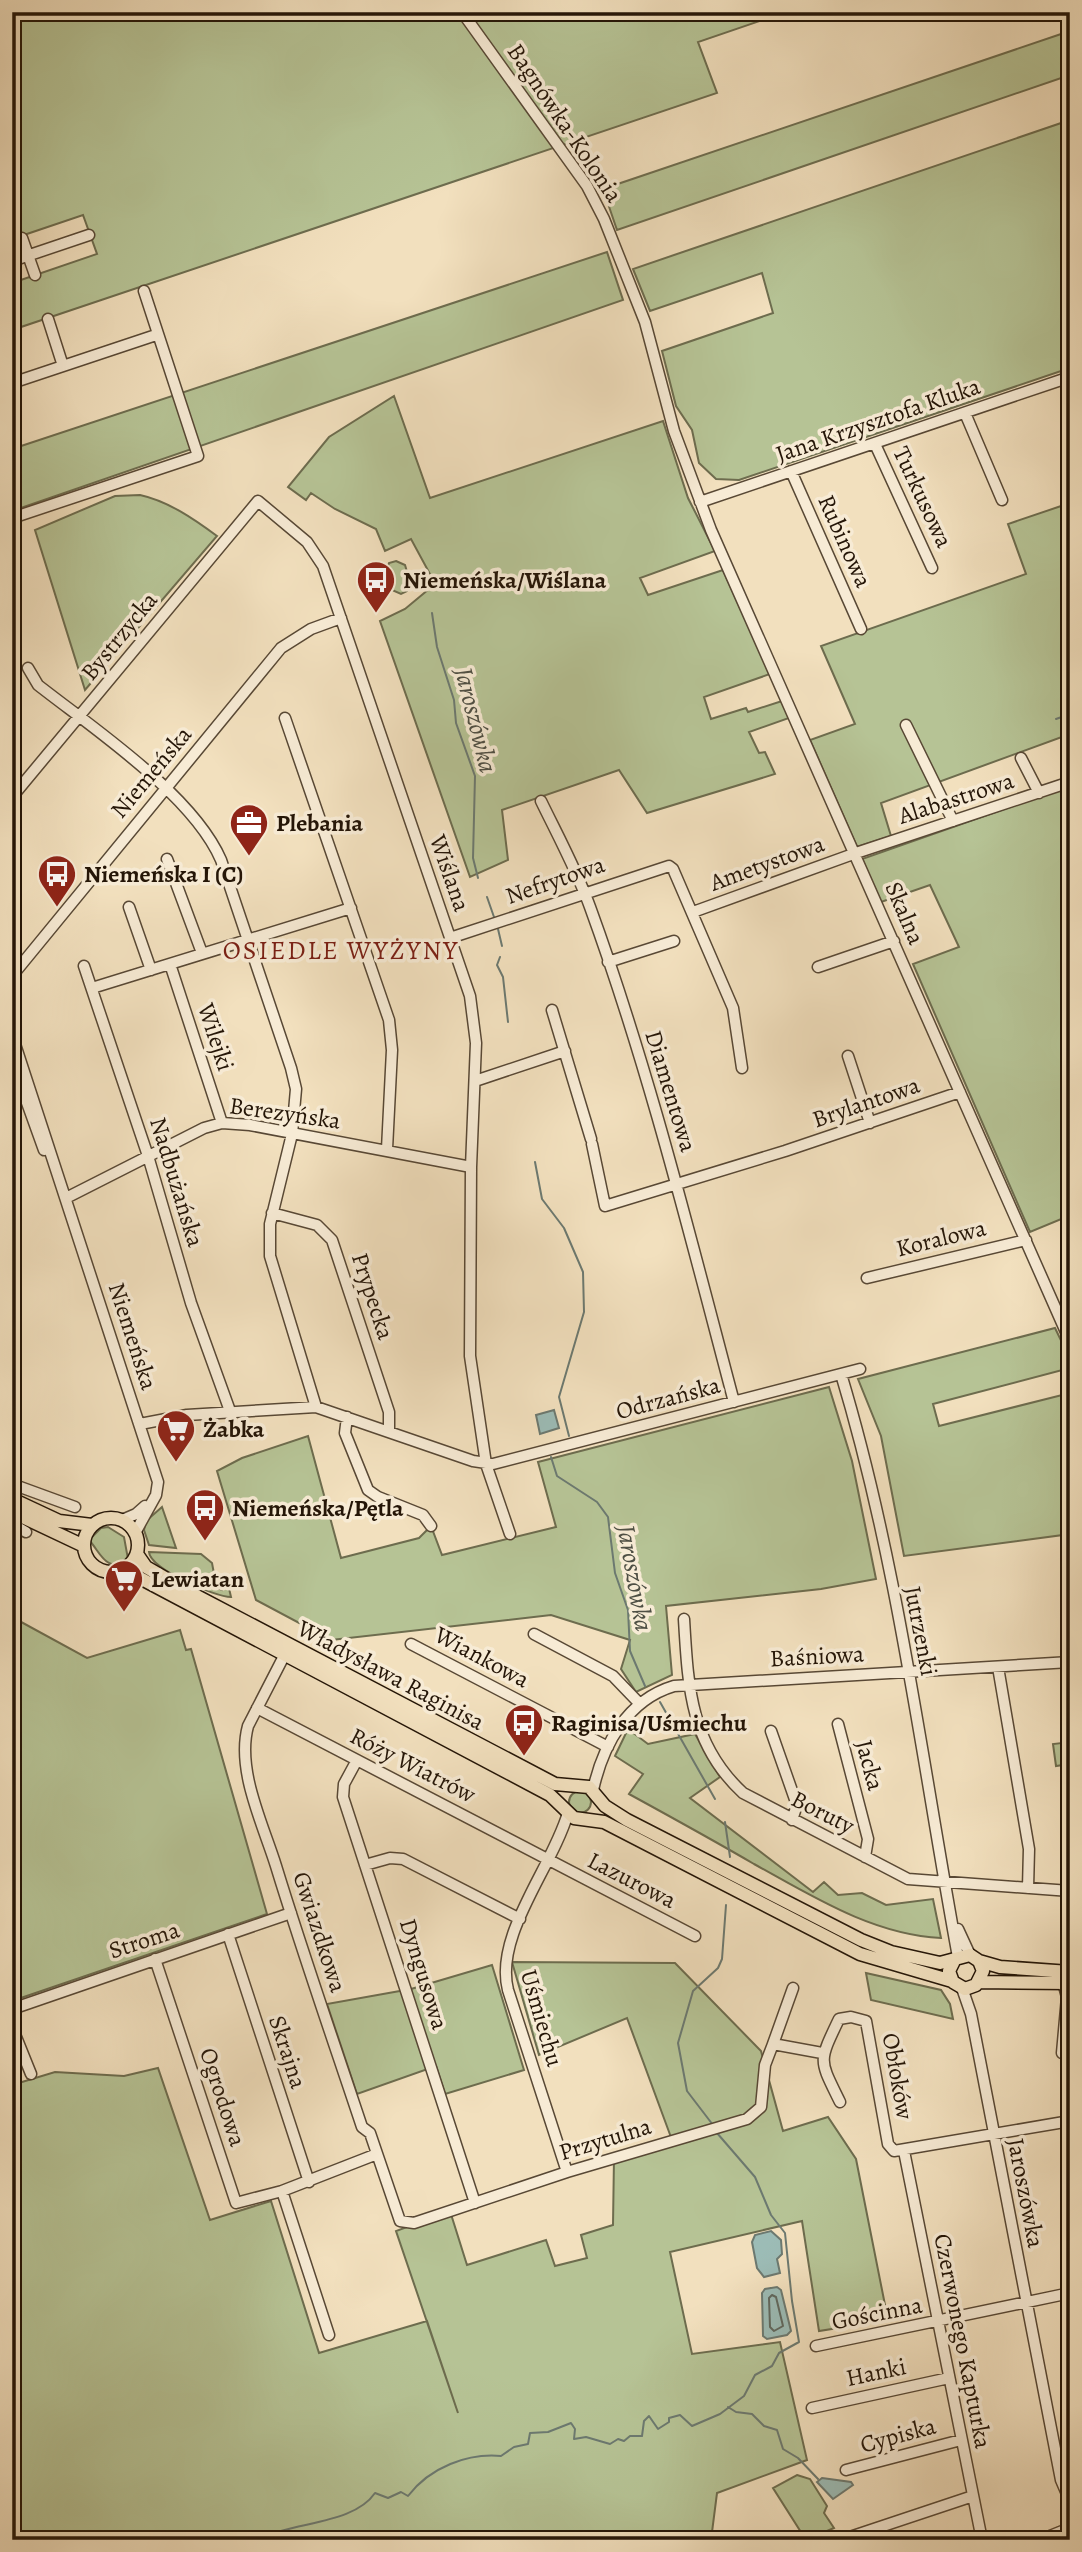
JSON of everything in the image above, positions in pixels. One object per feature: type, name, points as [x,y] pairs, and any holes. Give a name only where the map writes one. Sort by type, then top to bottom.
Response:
[{"type":"main road","points":[[12,1499],[59,1521],[92,1525],[106,1518],[122,1520],[135,1532],[137,1554],[131,1564],[120,1571],[99,1569],[88,1559],[84,1546],[92,1525]]},
{"type":"main road","points":[[12,1512],[84,1546]]},
{"type":"main road","name":"Władysława Raginisa","points":[[137,1554],[146,1567],[191,1593],[520,1767],[560,1786],[577,1786],[595,1793]]},
{"type":"main road","name":"Władysława Raginisa","points":[[120,1571],[551,1795],[574,1815],[604,1822],[860,1954],[966,1985],[1067,1977]]},
{"type":"main road","points":[[577,1786],[564,1798],[574,1815],[597,1808],[595,1793]]},
{"type":"main road","points":[[595,1793],[605,1806],[627,1820],[861,1940],[922,1960],[940,1963],[965,1958],[1000,1967],[1067,1977]]},
{"type":"main road","points":[[965,1958],[983,1971],[966,1985],[949,1971],[965,1958]]},
{"type":"street","name":"Bagnówka-Kolonia","points":[[462,12],[587,186],[604,219],[645,322],[674,431],[700,502]]},
{"type":"street","points":[[12,261],[89,235]]},
{"type":"street","points":[[22,238],[35,275]]},
{"type":"street","points":[[12,518],[198,456],[156,335],[144,291]]},
{"type":"street","points":[[48,319],[63,366]]},
{"type":"street","points":[[12,383],[156,335]]},
{"type":"street","name":"Jana Krzysztofa Kluka","points":[[700,502],[1070,377]]},
{"type":"street","points":[[965,413],[1002,500]]},
{"type":"street","name":"Turkusowa","points":[[875,444],[932,568]]},
{"type":"street","name":"Rubinowa","points":[[791,471],[861,629]]},
{"type":"street","name":"Wiślana","points":[[258,501],[312,547],[323,566],[470,996],[476,1025],[468,1324],[486,1464]]},
{"type":"street","name":"Bystrzycka","points":[[12,797],[258,501]]},
{"type":"street","name":"Skalna","points":[[700,502],[1026,1240],[1066,1322],[1070,1341]]},
{"type":"street","name":"Niemeńska","points":[[12,976],[281,648],[311,629],[341,618]]},
{"type":"street","points":[[28,668],[38,685],[165,788],[196,820],[214,846],[248,939],[296,1090],[292,1134],[272,1213],[270,1256],[316,1407]]},
{"type":"street","points":[[285,718],[389,1020],[392,1050],[387,1149]]},
{"type":"street","points":[[906,725],[953,821]]},
{"type":"street","points":[[1021,758],[1039,793]]},
{"type":"street","name":"Alabastrowa","points":[[856,853],[1070,782]]},
{"type":"street","name":"Diamentowa","points":[[541,802],[584,892],[608,962],[678,1185],[734,1402]]},
{"type":"street","name":"Ametystowa","points":[[693,912],[856,853]]},
{"type":"street","points":[[167,859],[202,953]]},
{"type":"street","name":"Nefrytowa","points":[[450,938],[663,865],[673,869],[693,912]]},
{"type":"street","points":[[129,907],[151,970]]},
{"type":"street","points":[[92,988],[351,908]]},
{"type":"street","points":[[693,912],[733,1008],[742,1068]]},
{"type":"street","points":[[608,962],[674,941]]},
{"type":"street","points":[[818,967],[894,941]]},
{"type":"street","name":"Wilejki","points":[[170,964],[222,1123]]},
{"type":"street","name":"Nadbużańska","points":[[84,966],[148,1156],[191,1303],[230,1411]]},
{"type":"street","points":[[475,1081],[565,1051],[552,1010]]},
{"type":"street","name":"Niemeńska","points":[[12,1035],[159,1482],[155,1497]]},
{"type":"street","name":"Brylantowa","points":[[565,1051],[591,1142],[605,1206],[785,1151],[960,1092]]},
{"type":"street","points":[[848,1056],[870,1123]]},
{"type":"street","name":"Niemeńska","points":[[12,1061],[37,1134],[44,1150],[50,1148]]},
{"type":"street","name":"Berezyńska","points":[[66,1198],[204,1128],[222,1123],[250,1125],[387,1149],[471,1167]]},
{"type":"street","name":"Prypecka","points":[[272,1213],[317,1225],[330,1236],[389,1412],[389,1431]]},
{"type":"street","name":"Koralowa","points":[[867,1278],[1026,1240]]},
{"type":"street","name":"Odrzańska","points":[[486,1464],[860,1369]]},
{"type":"street","name":"Jutrzenki","points":[[841,1374],[866,1458],[945,1884],[965,1958]]},
{"type":"street","points":[[140,1424],[169,1416],[316,1407],[486,1464],[510,1534]]},
{"type":"street","points":[[347,1417],[345,1433],[369,1490],[378,1497],[423,1516],[431,1527]]},
{"type":"street","points":[[12,1484],[75,1507]]},
{"type":"street","points":[[122,1520],[136,1514],[155,1497]]},
{"type":"street","points":[[135,1532],[155,1497]]},
{"type":"street","points":[[12,1524],[26,1532]]},
{"type":"street","name":"Boruty","points":[[684,1619],[693,1716],[724,1772],[743,1793],[908,1879],[945,1884],[1070,1891]]},
{"type":"street","points":[[534,1634],[613,1676],[639,1703]]},
{"type":"street","name":"Wiankowa","points":[[411,1644],[608,1747]]},
{"type":"street","name":"Gwiazdkowa","points":[[284,1656],[245,1737],[247,1766],[290,1913],[362,2127],[370,2133],[398,2220]]},
{"type":"street","name":"Baśniowa","points":[[577,1786],[601,1760],[623,1720],[639,1703],[661,1690],[688,1684],[1070,1662]]},
{"type":"street","points":[[998,1667],[1029,1849],[1028,1888]]},
{"type":"street","name":"Róży Wiatrów","points":[[257,1708],[550,1861]]},
{"type":"street","name":"Jacka","points":[[838,1724],[868,1839],[865,1857]]},
{"type":"street","points":[[771,1731],[797,1805],[792,1820]]},
{"type":"street","name":"Dyngusowa","points":[[357,1760],[344,1784],[343,1797],[475,2203]]},
{"type":"street","name":"Baśniowa","points":[[595,1793],[601,1760]]},
{"type":"street","name":"Uśmiechu","points":[[568,2172],[505,1980],[505,1954],[520,1919],[574,1815]]},
{"type":"street","points":[[365,1865],[390,1858],[402,1859],[520,1919]]},
{"type":"street","name":"Lazurowa","points":[[550,1861],[695,1936]]},
{"type":"street","points":[[1062,2053],[1068,1997],[1070,1891]]},
{"type":"street","name":"Stroma","points":[[12,2009],[290,1913]]},
{"type":"street","name":"Skrajna","points":[[228,1934],[309,2182]]},
{"type":"street","name":"Ogrodowa","points":[[155,1959],[236,2203],[309,2182],[377,2154]]},
{"type":"street","name":"Jaroszówka","points":[[966,1985],[1061,2480],[1070,2501]]},
{"type":"street","points":[[793,1989],[774,2045],[822,2053],[821,2064],[840,2102]]},
{"type":"street","name":"Obłoków","points":[[822,2053],[839,2019],[851,2017],[866,2021],[888,2144],[894,2151],[904,2151]]},
{"type":"street","points":[[12,2027],[31,2074]]},
{"type":"street","name":"Przytulna","points":[[398,2220],[409,2224],[568,2172],[752,2117],[761,2107],[765,2065],[774,2045]]},
{"type":"street","points":[[904,2151],[1070,2121]]},
{"type":"street","name":"Czerwonego Kapturka","points":[[904,2151],[982,2540]]},
{"type":"street","points":[[282,2191],[329,2335]]},
{"type":"street","name":"Gościnna","points":[[816,2346],[1070,2294]]},
{"type":"street","name":"Hanki","points":[[812,2408],[949,2378]]},
{"type":"street","name":"Cypiska","points":[[846,2470],[961,2440]]},
{"type":"street","points":[[841,2540],[973,2496]]},
{"type":"street","points":[[1040,2540],[1070,2528]]},
{"type":"green space","points":[[12,12],[786,12],[698,42],[717,93],[12,330],[12,283],[97,254],[83,215],[12,239]]},
{"type":"green space","points":[[1070,31],[1070,75],[617,230],[603,189]]},
{"type":"green space","points":[[1070,120],[1070,368],[739,480],[716,479],[699,463],[692,430],[676,406],[662,351],[773,313],[762,273],[650,311],[633,269]]},
{"type":"green space","points":[[607,252],[623,300],[12,511],[12,449]]},
{"type":"green space","points":[[394,396],[430,498],[663,421],[688,498],[715,551],[640,578],[648,595],[723,570],[770,674],[704,697],[711,719],[746,708],[748,712],[782,701],[789,718],[749,732],[759,753],[765,752],[775,774],[647,813],[619,770],[502,810],[508,860],[470,877],[380,621],[405,609],[435,584],[434,576],[431,576],[411,539],[385,551],[376,529],[335,509],[311,493],[306,500],[288,487],[329,437]]},
{"type":"green space","points":[[140,495],[171,506],[217,536],[85,690],[35,530],[115,496]]},
{"type":"green space","points":[[1070,503],[1070,734],[881,803],[891,836],[857,847],[810,740],[855,724],[821,646],[1026,574],[1008,524]]},
{"type":"green space","points":[[396,561],[405,565],[410,582],[407,591],[401,594],[392,590],[386,573],[389,563]]},
{"type":"green space","points":[[1070,786],[1070,1224],[1066,1217],[1030,1232],[913,964],[959,947],[930,885],[881,902],[862,859]]},
{"type":"green space","points":[[1055,1328],[1070,1359],[1070,1368],[933,1404],[939,1426],[1070,1393],[1070,1534],[904,1556],[881,1436],[858,1379]]},
{"type":"green space","points":[[829,1387],[852,1461],[876,1579],[821,1589],[666,1606],[672,1675],[636,1692],[621,1669],[630,1640],[551,1615],[331,1640],[256,1600],[217,1471],[242,1458],[308,1436],[341,1558],[419,1538],[431,1526],[442,1555],[556,1527],[538,1462]]},
{"type":"green space","points":[[162,1507],[176,1548],[149,1545],[144,1530],[146,1521]]},
{"type":"green space","points":[[108,1527],[124,1537],[128,1559],[120,1563],[109,1563],[89,1540],[101,1528]]},
{"type":"green space","points":[[149,1552],[201,1554],[212,1563],[215,1579],[213,1586],[222,1590],[225,1583],[228,1584],[231,1597],[198,1587],[171,1574],[152,1559]]},
{"type":"green space","points":[[12,1617],[87,1658],[180,1630],[186,1650],[191,1649],[267,1914],[12,2001]]},
{"type":"green space","points":[[628,1729],[648,1744],[695,1734],[720,1777],[690,1798],[813,1892],[824,1882],[838,1895],[862,1893],[886,1905],[933,1899],[941,1938],[891,1930],[844,1912],[629,1794],[643,1774],[615,1756]]},
{"type":"green space","points":[[1070,1742],[1070,1764],[1056,1766],[1053,1744]]},
{"type":"green space","points":[[580,1791],[590,1798],[591,1802],[584,1812],[580,1813],[570,1806],[569,1802],[576,1792]]},
{"type":"green space","points":[[512,1962],[675,1963],[761,2051],[783,2131],[828,2117],[856,2159],[888,2320],[819,2331],[802,2221],[670,2252],[692,2354],[780,2342],[807,2460],[717,2493],[711,2540],[12,2540],[12,2085],[55,2072],[124,2076],[158,2068],[210,2220],[271,2201],[319,2353],[427,2321],[396,2231],[450,2211],[467,2265],[546,2240],[555,2266],[587,2258],[581,2235],[613,2225],[614,2158],[672,2140],[627,2018],[539,2055]]},
{"type":"green space","points":[[492,1965],[524,2070],[445,2094],[436,2066],[357,2094],[327,2004],[411,1989]]},
{"type":"green space","points":[[866,1973],[941,1990],[950,2004],[953,2019],[871,2000]]},
{"type":"green space","points":[[797,2475],[810,2479],[827,2506],[824,2513],[834,2528],[806,2540],[773,2488]]},
{"type":"water","points":[[554,1410],[559,1428],[540,1434],[536,1415]]},
{"type":"water","points":[[771,2231],[781,2240],[782,2254],[777,2259],[780,2273],[764,2277],[757,2268],[752,2242],[755,2235]]},
{"type":"water","points":[[777,2287],[781,2290],[791,2331],[787,2335],[767,2339],[763,2336],[762,2293],[765,2289]]},
{"type":"water","points":[[822,2478],[851,2482],[853,2485],[833,2499],[817,2482]]},
{"type":"waterway","name":"Jaroszówka","points":[[432,613],[437,647],[454,700],[456,723],[475,776],[473,858],[478,878]]},
{"type":"waterway","points":[[1056,719],[1070,714]]},
{"type":"waterway","name":"Jaroszówka","points":[[487,897],[494,917]]},
{"type":"waterway","name":"Jaroszówka","points":[[498,929],[502,946]]},
{"type":"waterway","name":"Jaroszówka","points":[[500,957],[497,965],[503,977],[508,1022]]},
{"type":"waterway","name":"Jaroszówka","points":[[535,1162],[542,1199],[564,1228],[583,1272],[584,1312],[559,1397],[569,1436]]},
{"type":"waterway","name":"Jaroszówka","points":[[551,1457],[557,1476],[597,1502],[608,1517],[615,1573],[628,1610],[630,1651],[645,1686]]},
{"type":"waterway","name":"Jaroszówka","points":[[660,1702],[715,1799]]},
{"type":"waterway","points":[[725,1822],[730,1857]]},
{"type":"waterway","name":"Jaroszówka","points":[[713,2125],[687,2091],[678,2043],[693,1991],[718,1968],[722,1959],[726,1905]]},
{"type":"waterway","name":"Jaroszówka","points":[[258,2540],[288,2529],[338,2517],[365,2503],[375,2493],[388,2498],[401,2492],[408,2496],[438,2470],[476,2457],[501,2456],[514,2447],[528,2444],[530,2433],[548,2432],[571,2423],[575,2429],[574,2439],[586,2437],[610,2444],[618,2439],[624,2441],[630,2436],[642,2436],[644,2421],[649,2416],[658,2429],[669,2422],[669,2418],[680,2415],[692,2426],[720,2414],[744,2396],[755,2375],[772,2366],[779,2353],[799,2342],[785,2233],[771,2215],[755,2177],[717,2133]]},
{"type":"waterway","points":[[728,2407],[736,2412],[752,2414],[764,2426],[777,2430],[783,2449],[798,2458],[818,2479]]},
{"type":"place","name":"Niemeńska/Wiślana","points":[[376,614]]},
{"type":"place","name":"Plebania","points":[[249,857]]},
{"type":"place","name":"Niemeńska I (C)","points":[[57,908]]},
{"type":"place","name":"Żabka","points":[[176,1463]]},
{"type":"place","name":"Niemeńska/Pętla","points":[[205,1542]]},
{"type":"place","name":"Lewiatan","points":[[124,1613]]},
{"type":"place","name":"Raginisa/Uśmiechu","points":[[524,1757]]},
{"type":"district","name":"OSIEDLE WYŻYNY","points":[[341,950]]}]
